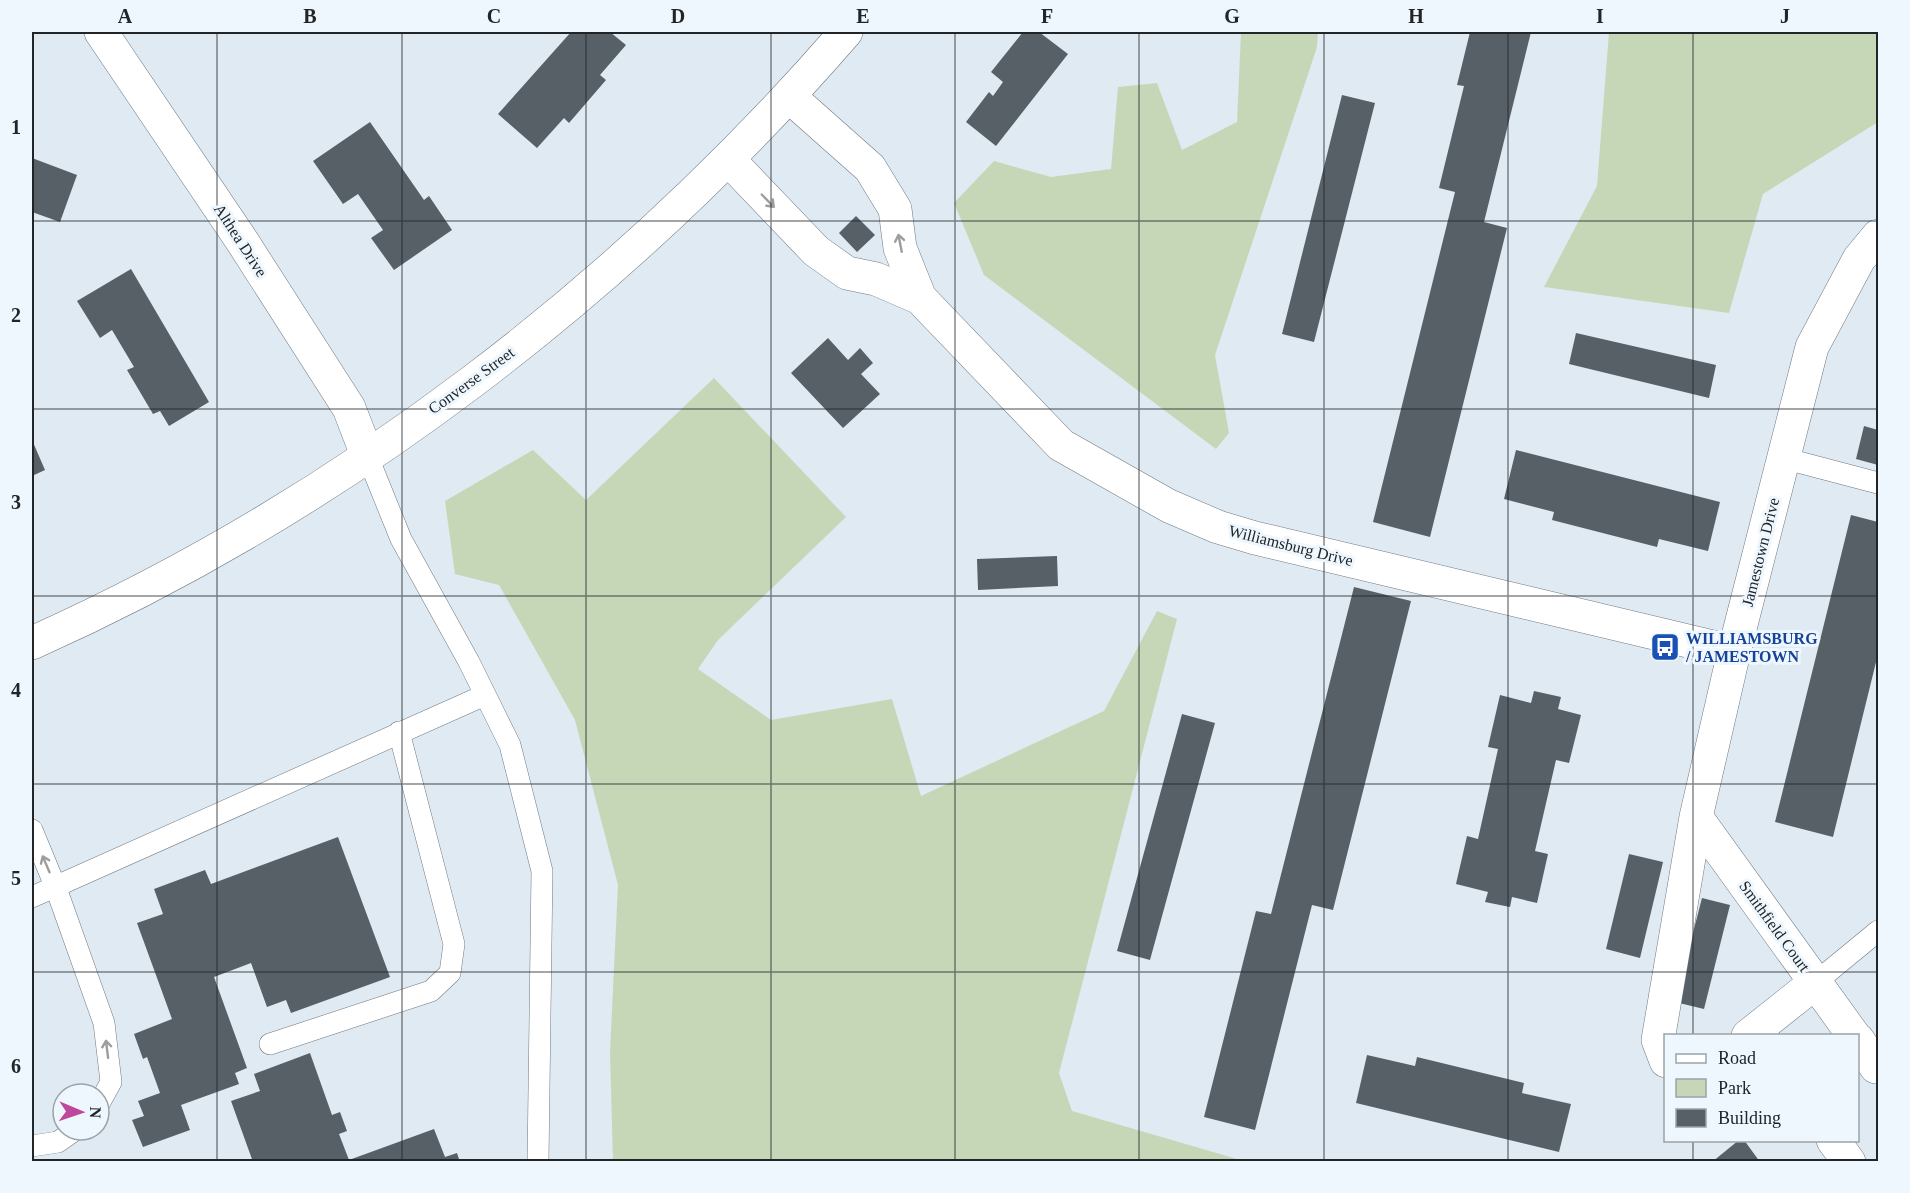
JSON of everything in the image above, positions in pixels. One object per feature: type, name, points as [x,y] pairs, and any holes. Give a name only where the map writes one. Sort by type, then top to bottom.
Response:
[{"type":"street","name":"Althea Drive","points":[[101,32],[242,241],[349,408],[367,455]]},
{"type":"street","name":"Converse Street","points":[[32,643],[179,571],[285,508],[367,455],[521,344],[672,214],[790,97],[846,32]]},
{"type":"street","name":"Williamsburg Drive","points":[[790,97],[870,168],[895,209],[900,248],[920,298],[1061,445],[1143,493],[1194,518],[1255,538],[1734,652]]},
{"type":"street","name":"Williamsburg Drive","points":[[728,159],[816,251],[847,273],[876,279],[920,298]]},
{"type":"street","name":"Jamestown Drive","points":[[1664,1058],[1658,1040],[1696,817],[1734,652],[1783,458],[1812,347],[1859,260],[1878,236]]},
{"type":"street","name":"Smithfield Court","points":[[1696,817],[1853,1034]]},
{"type":"street","points":[[1749,1034],[1816,982]]},
{"type":"street","points":[[1859,1045],[1871,1071]]},
{"type":"street","points":[[1835,1142],[1849,1161]]},
{"type":"lane","points":[[367,455],[400,539],[485,694],[510,745],[542,871],[538,1161]]},
{"type":"lane","points":[[1783,458],[1878,483]]},
{"type":"lane","points":[[32,897],[485,694]]},
{"type":"lane","points":[[270,1044],[431,990],[450,973],[454,944],[399,732]]},
{"type":"lane","points":[[32,830],[56,888],[104,1023],[111,1082]]},
{"type":"lane","points":[[1816,982],[1878,931]]},
{"type":"lane","points":[[32,1146],[58,1142]]},
{"type":"green space","points":[[1241,32],[1318,32],[1317,47],[1215,355],[1229,433],[1216,449],[984,275],[954,203],[994,161],[1051,177],[1111,169],[1118,87],[1157,83],[1182,150],[1237,122]]},
{"type":"green space","points":[[1609,32],[1878,32],[1878,122],[1763,194],[1729,313],[1544,287],[1597,186]]},
{"type":"green space","points":[[714,378],[846,517],[718,640],[698,669],[771,720],[892,699],[921,796],[1104,711],[1157,611],[1177,619],[1059,1073],[1072,1111],[1244,1161],[613,1161],[610,1052],[618,885],[575,720],[499,585],[455,574],[445,501],[533,450],[586,500]]},
{"type":"building","points":[[571,32],[610,32],[626,45],[600,75],[606,80],[569,123],[564,118],[537,148],[498,114]]},
{"type":"building","points":[[1023,32],[1039,32],[1068,54],[996,146],[966,122],[989,92],[993,96],[1003,82],[991,72]]},
{"type":"building","points":[[1470,32],[1531,32],[1484,222],[1507,228],[1430,537],[1373,522],[1455,192],[1439,188],[1464,86],[1457,85]]},
{"type":"building","points":[[1342,95],[1375,103],[1314,342],[1282,334]]},
{"type":"building","points":[[370,122],[424,200],[429,196],[452,230],[394,270],[371,238],[383,230],[358,194],[343,204],[313,161]]},
{"type":"building","points":[[32,158],[77,175],[60,222],[32,212]]},
{"type":"building","points":[[856,216],[875,235],[857,252],[839,233]]},
{"type":"building","points":[[131,269],[209,402],[169,426],[160,411],[153,414],[127,370],[134,367],[112,330],[100,338],[77,301]]},
{"type":"building","points":[[1576,333],[1716,365],[1709,398],[1569,364]]},
{"type":"building","points":[[828,338],[848,360],[860,348],[873,363],[861,374],[880,394],[843,428],[791,373]]},
{"type":"building","points":[[1864,426],[1878,430],[1878,465],[1856,459]]},
{"type":"building","points":[[32,440],[45,470],[32,476]]},
{"type":"building","points":[[1516,450],[1720,502],[1708,551],[1659,539],[1657,547],[1552,520],[1554,512],[1504,499]]},
{"type":"building","points":[[1851,515],[1878,522],[1878,654],[1833,837],[1775,822]]},
{"type":"building","points":[[1057,556],[1058,586],[978,590],[977,559]]},
{"type":"building","points":[[1354,587],[1411,601],[1333,910],[1312,905],[1255,1130],[1204,1117],[1256,911],[1271,914]]},
{"type":"building","points":[[1534,691],[1561,697],[1558,709],[1581,715],[1569,763],[1556,760],[1535,851],[1548,854],[1537,903],[1512,897],[1510,907],[1485,902],[1488,892],[1456,884],[1467,836],[1478,839],[1498,749],[1488,747],[1500,695],[1531,703]]},
{"type":"building","points":[[1182,714],[1215,723],[1150,960],[1117,951]]},
{"type":"building","points":[[338,837],[390,977],[291,1013],[286,1000],[267,1007],[251,963],[214,977],[247,1068],[235,1073],[239,1084],[181,1105],[190,1130],[143,1147],[132,1120],[144,1116],[138,1101],[160,1093],[147,1057],[143,1059],[134,1034],[172,1019],[137,923],[163,914],[154,889],[205,870],[211,884]]},
{"type":"building","points":[[1629,854],[1663,862],[1640,958],[1606,949]]},
{"type":"building","points":[[1702,898],[1730,905],[1704,1009],[1675,1002]]},
{"type":"building","points":[[310,1053],[332,1115],[340,1112],[347,1131],[339,1134],[349,1160],[434,1129],[445,1157],[457,1153],[460,1162],[253,1162],[231,1101],[260,1091],[254,1074]]},
{"type":"building","points":[[1367,1055],[1415,1066],[1417,1057],[1524,1083],[1522,1093],[1571,1104],[1559,1152],[1356,1103]]},
{"type":"building","points":[[1737,1142],[1745,1142],[1760,1162],[1712,1162]]},
{"type":"place","name":"WILLIAMSBURG / JAMESTOWN","points":[[1665,647]]}]
